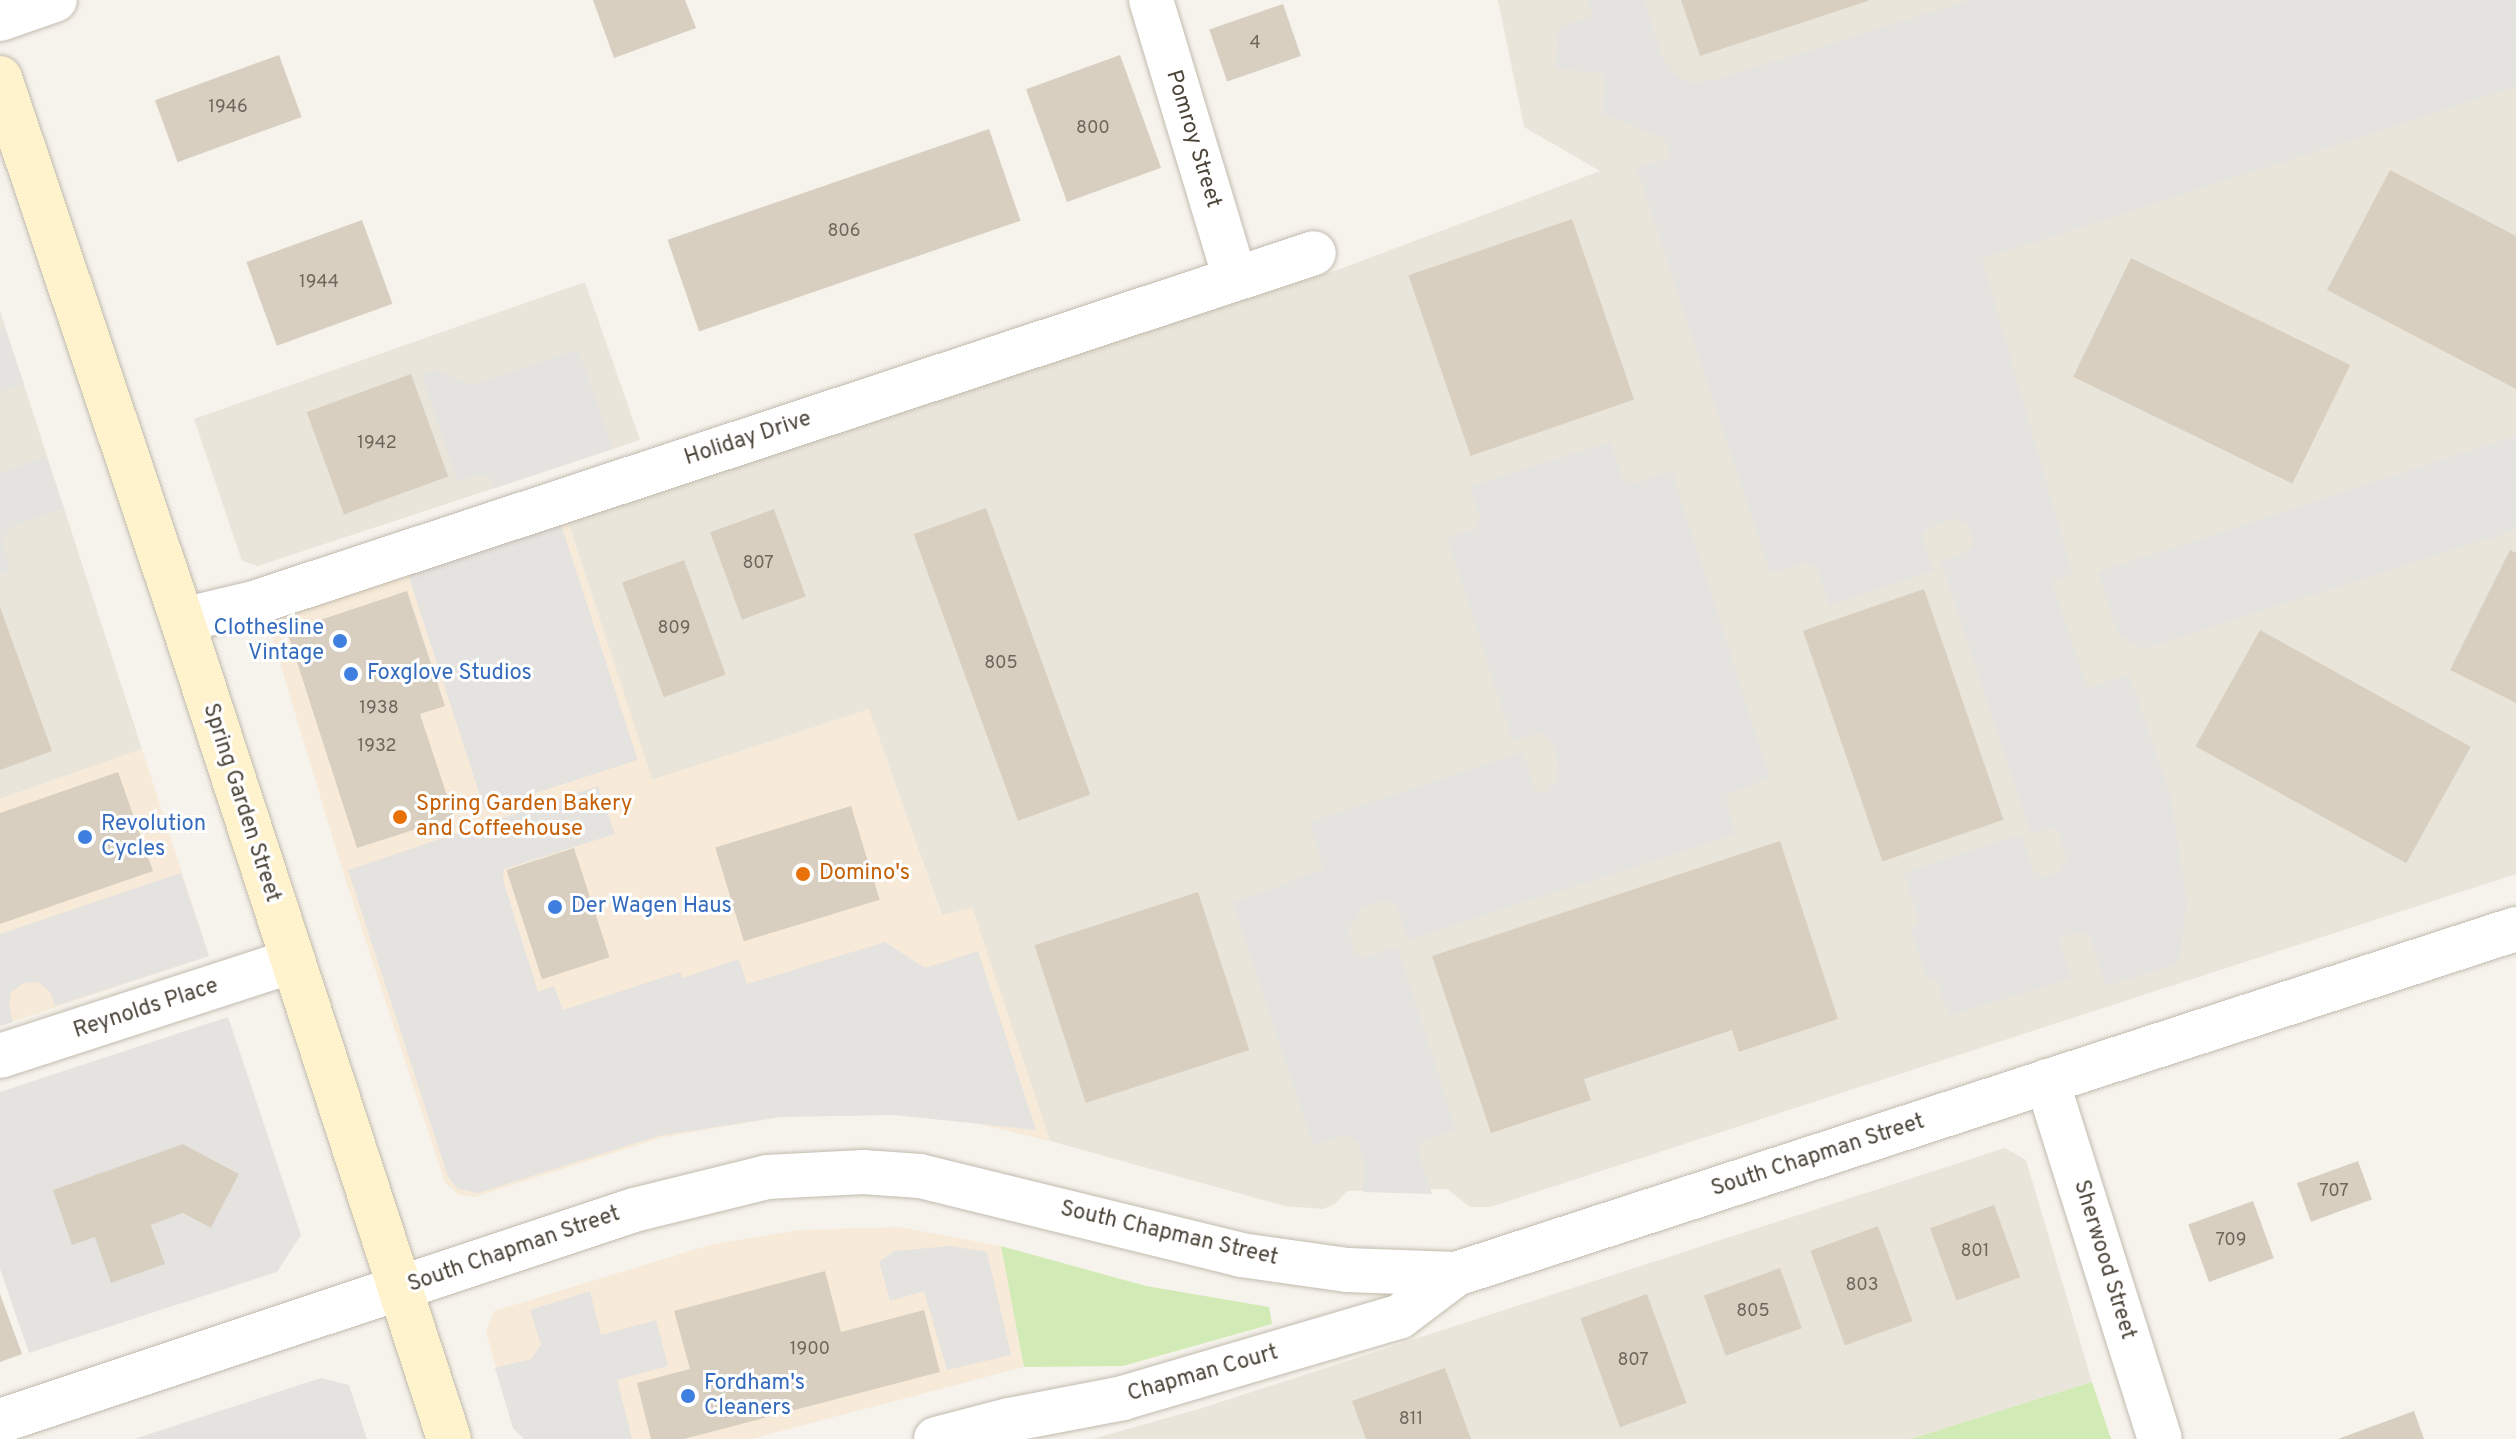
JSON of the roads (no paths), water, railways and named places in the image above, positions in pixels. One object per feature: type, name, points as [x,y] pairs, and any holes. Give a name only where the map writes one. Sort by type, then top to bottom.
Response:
[{"type":"main road","name":"Spring Garden Street","points":[[0,78],[182,620],[449,1439]]},
{"type":"street","points":[[0,19],[55,0]]},
{"type":"street","name":"Pomroy Street","points":[[1151,0],[1235,278]]},
{"type":"street","name":"Holiday Drive","points":[[182,620],[285,593],[1314,253]]},
{"type":"street","name":"South Chapman Street","points":[[0,1421],[704,1190],[767,1177],[863,1172],[958,1184],[1241,1255],[1347,1270],[1456,1274],[2516,929]]},
{"type":"street","name":"Reynolds Place","points":[[0,1056],[292,961]]},
{"type":"street","name":"Sherwood Street","points":[[2047,1081],[2160,1439]]},
{"type":"street","name":"Chapman Court","points":[[936,1439],[1009,1420],[1123,1398],[1399,1317],[1456,1274]]},
{"type":"place","name":"Clothesline Vintage","points":[[340,641]]},
{"type":"place","name":"Foxglove Studios","points":[[351,674]]},
{"type":"place","name":"Spring Garden Bakery and Coffeehouse","points":[[400,817]]},
{"type":"place","name":"Revolution Cycles","points":[[85,837]]},
{"type":"place","name":"Domino's","points":[[803,874]]},
{"type":"place","name":"Der Wagen Haus","points":[[555,907]]},
{"type":"place","name":"Fordham's Cleaners","points":[[688,1396]]}]
